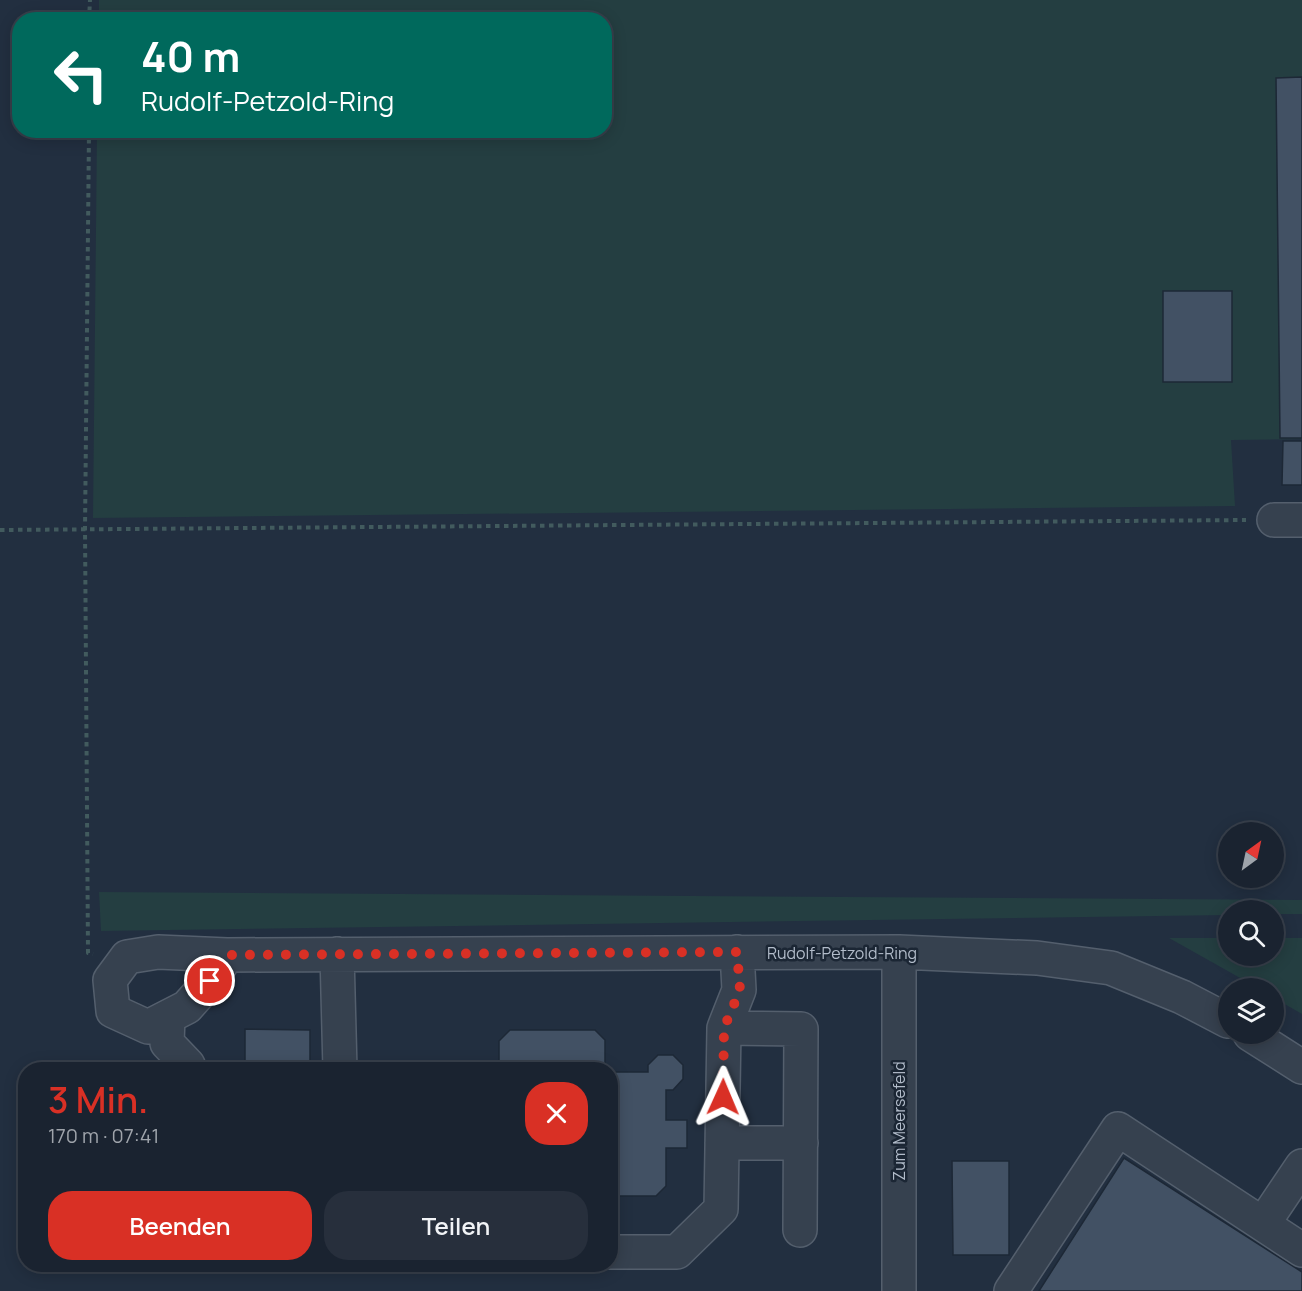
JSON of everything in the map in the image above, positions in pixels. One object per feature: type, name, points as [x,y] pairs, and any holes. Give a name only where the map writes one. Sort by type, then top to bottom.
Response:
[{"type":"street","name":"Rudolf-Petzold-Ring","points":[[227,955],[210,981],[187,1007],[148,1027],[113,1011],[110,980],[127,957],[158,952],[227,955],[899,952],[1037,958],[1111,968],[1182,997],[1218,1016]]},
{"type":"street","points":[[618,1252],[677,1252],[721,1209],[724,1028],[740,990],[737,952]]},
{"type":"street","name":"Zum Meersefeld","points":[[899,952],[899,1291]]},
{"type":"street","points":[[338,954],[340,1062]]},
{"type":"street","points":[[168,1017],[167,1043],[185,1062]]},
{"type":"street","points":[[724,1028],[801,1029],[800,1230]]},
{"type":"street","points":[[1266,1044],[1302,1067]]},
{"type":"street","points":[[1011,1291],[1118,1129],[1302,1250]]},
{"type":"street","points":[[722,1143],[801,1143]]},
{"type":"street","points":[[1263,1224],[1302,1166]]},
{"type":"path","points":[[88,138],[86,530],[88,953]]},
{"type":"path","points":[[0,530],[1288,520]]},
{"type":"green space","points":[[99,0],[1302,0],[1302,439],[1231,440],[1235,506],[93,518],[97,138],[612,138],[612,12],[99,12]]},
{"type":"green space","points":[[99,892],[1302,900],[1302,914],[1284,914],[1284,900],[1218,900],[1218,915],[101,931]]},
{"type":"green space","points":[[1169,938],[1218,938],[1218,966]]},
{"type":"green space","points":[[1284,938],[1302,938],[1302,1014],[1284,1004],[1284,978],[1240,978],[1219,966],[1284,966]]},
{"type":"building","points":[[1302,77],[1302,438],[1280,438],[1276,78]]},
{"type":"building","points":[[1163,291],[1232,291],[1232,382],[1163,382]]},
{"type":"building","points":[[1283,441],[1302,441],[1302,485],[1282,485]]},
{"type":"building","points":[[245,1029],[310,1030],[310,1062],[245,1062]]},
{"type":"building","points":[[510,1030],[595,1030],[605,1040],[605,1062],[499,1062],[499,1041]]},
{"type":"building","points":[[658,1055],[673,1055],[683,1065],[683,1079],[673,1090],[666,1090],[666,1120],[687,1120],[687,1148],[666,1148],[666,1186],[656,1196],[618,1196],[618,1072],[648,1072],[648,1065]]},
{"type":"building","points":[[1124,1158],[1302,1272],[1302,1291],[1039,1291]]},
{"type":"building","points":[[952,1161],[1009,1161],[1009,1255],[953,1255]]},
{"type":"route","points":[[210,981],[227,955],[737,952],[740,990],[724,1028],[723,1097]]}]
